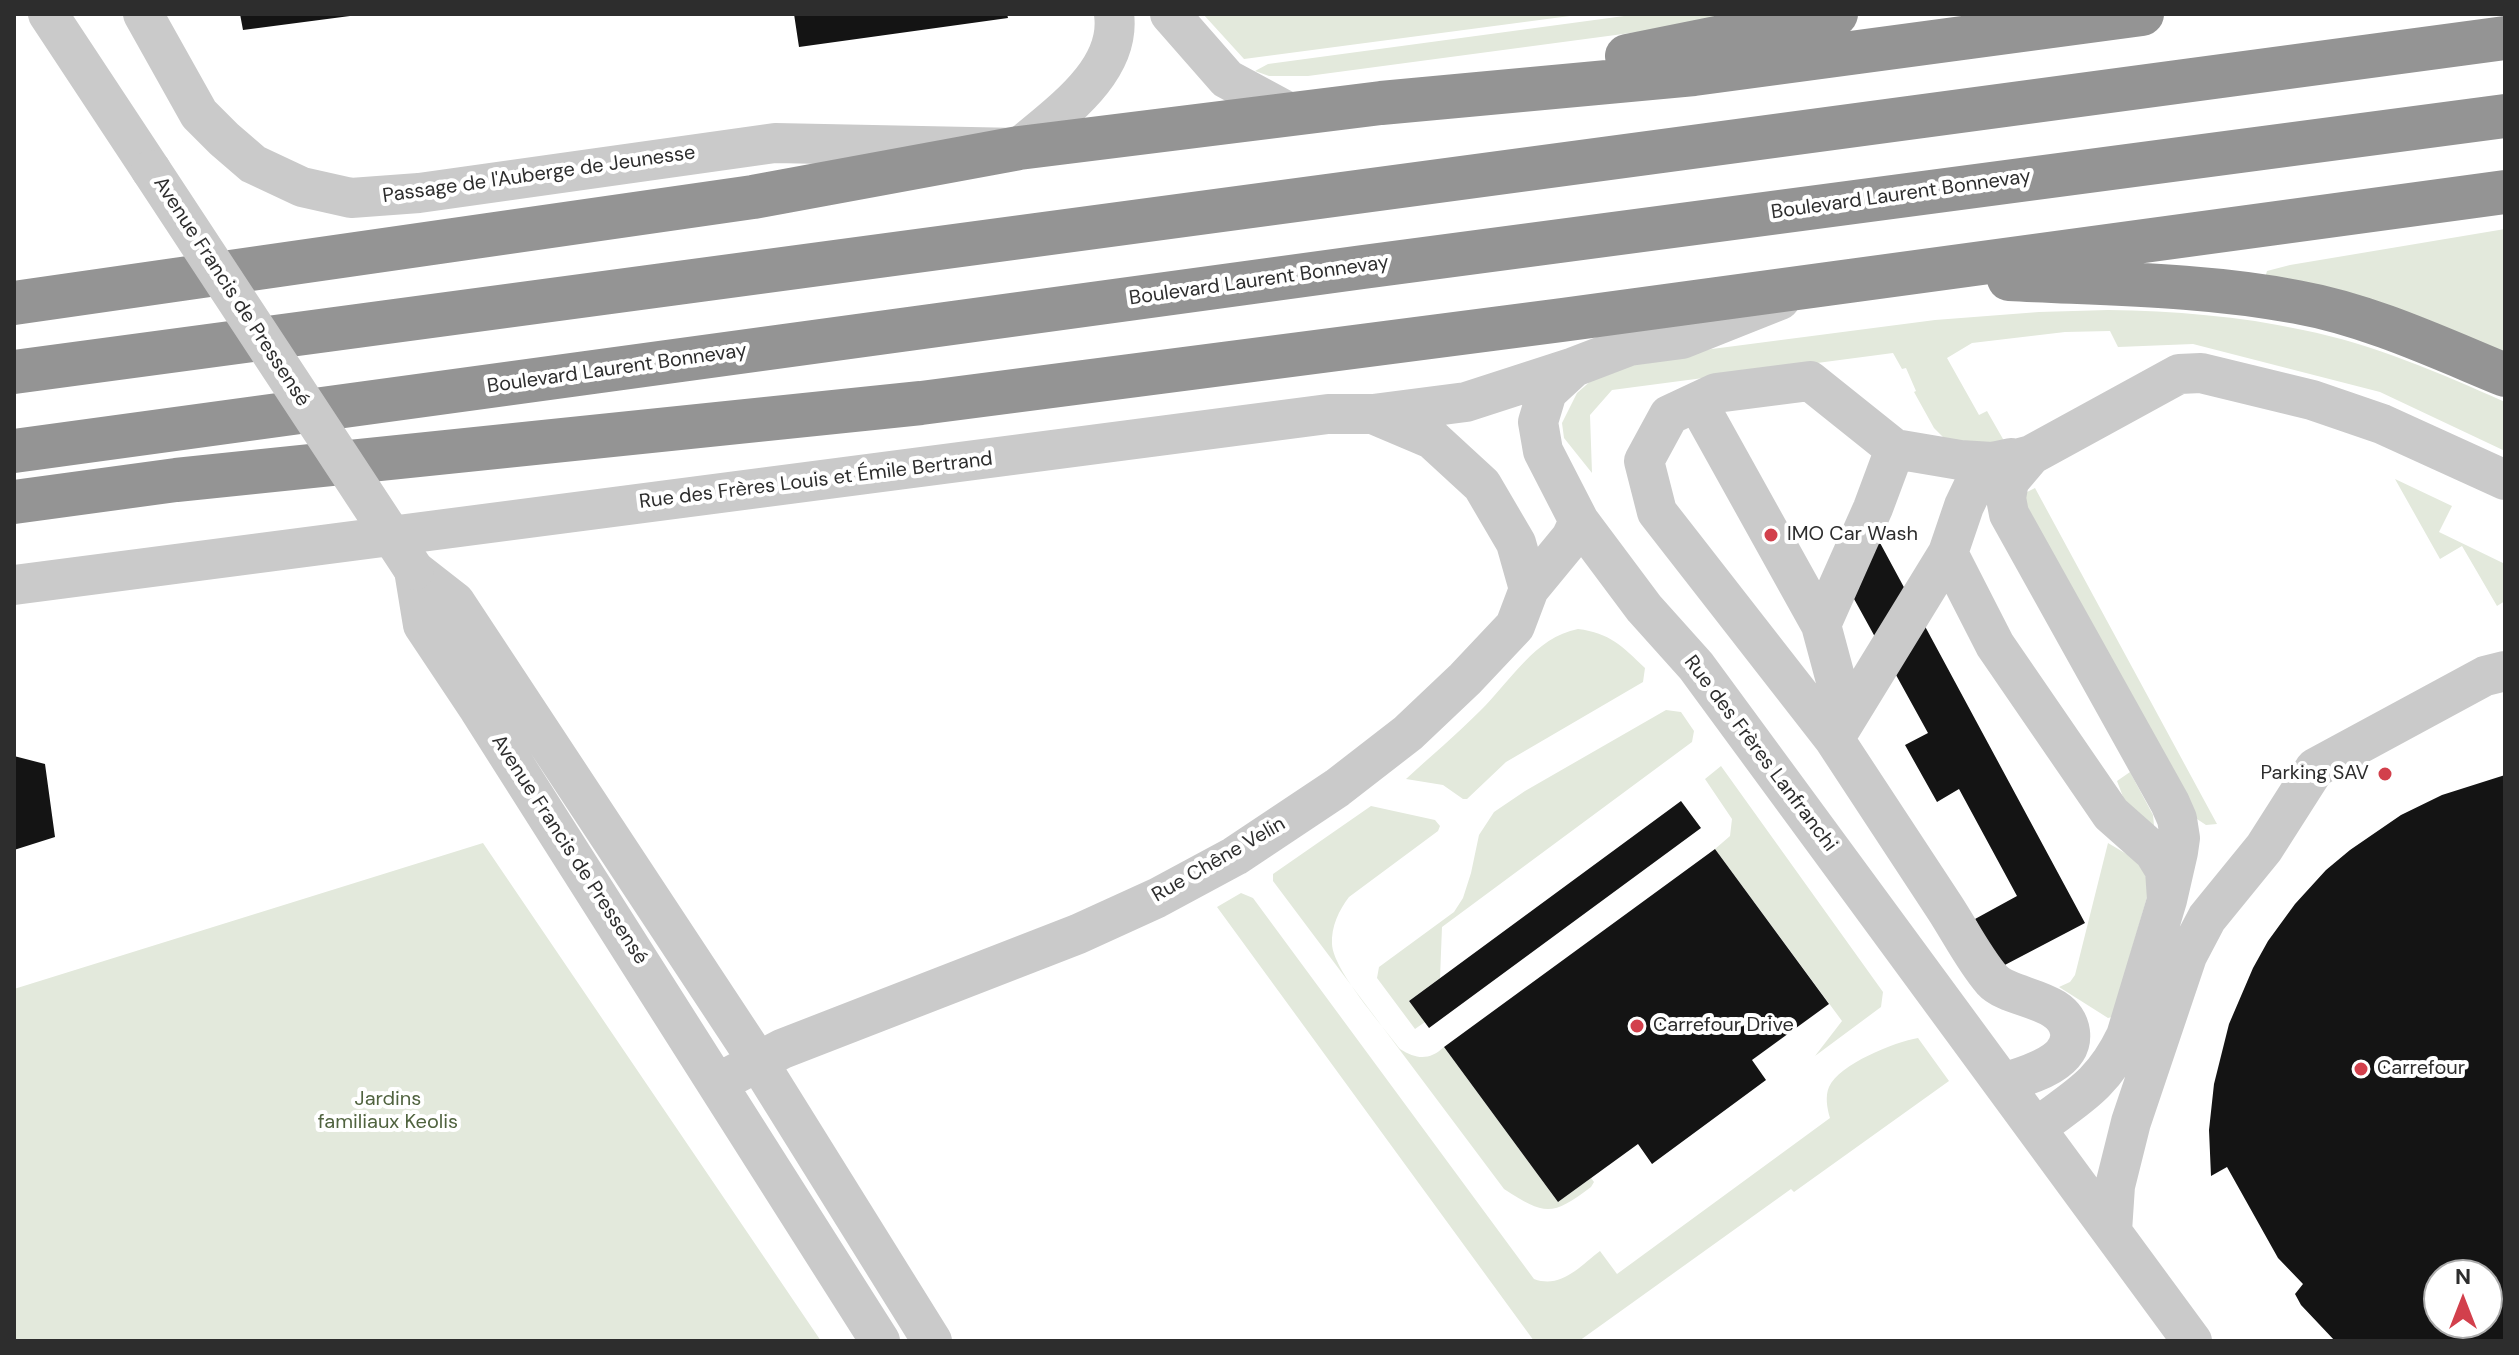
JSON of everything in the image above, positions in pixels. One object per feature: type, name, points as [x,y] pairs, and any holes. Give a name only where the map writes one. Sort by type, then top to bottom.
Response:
[{"type":"highway","points":[[1430,97],[1836,14]]},
{"type":"highway","points":[[14,303],[753,197],[1019,148],[1430,97],[1694,74],[2142,14]]},
{"type":"highway","points":[[14,372],[2505,38]]},
{"type":"highway","name":"Boulevard Laurent Bonnevay","points":[[14,451],[1363,267],[2505,116]]},
{"type":"highway","points":[[14,502],[176,480],[921,403],[2505,192]]},
{"type":"highway","points":[[1904,273],[2224,291],[2299,302],[2390,327],[2505,375]]},
{"type":"street","name":"Avenue Francis de Pressensé","points":[[48,14],[414,570],[455,602],[757,1060],[932,1341]]},
{"type":"street","name":"Passage de l'Auberge de Jeunesse","points":[[143,14],[199,114],[224,139],[253,164],[302,187],[351,198],[419,193],[775,143],[1019,148]]},
{"type":"street","points":[[1019,148],[1074,100],[1098,72],[1110,52],[1116,26],[1114,14]]},
{"type":"street","points":[[1170,14],[1227,79],[1290,113]]},
{"type":"street","name":"Rue des Frères Lanfranchi","points":[[1817,285],[1682,339],[1629,346],[1574,367],[1547,392],[1538,422],[1543,451],[1579,521],[1644,608],[1696,666],[2192,1341]]},
{"type":"street","points":[[1373,414],[1466,402],[1574,367]]},
{"type":"street","points":[[1834,739],[1948,553],[1976,481],[1997,464],[2031,455],[2179,374],[2201,373],[2312,400],[2382,424],[2505,480]]},
{"type":"street","points":[[2003,1083],[2034,1073],[2055,1061],[2067,1048],[2070,1034],[2066,1020],[2055,1009],[1994,982],[1834,739],[1657,512],[1644,461],[1669,415],[1716,393],[1810,381],[1895,449],[1992,462],[2031,455]]},
{"type":"street","points":[[1697,402],[1821,625],[1839,692],[1834,739]]},
{"type":"street","name":"Rue des Frères Louis et Émile Bertrand","points":[[14,585],[1328,414],[1373,414],[1432,439],[1482,485],[1516,543],[1529,589]]},
{"type":"street","points":[[1821,625],[1873,508],[1895,449]]},
{"type":"street","points":[[2031,455],[2009,481],[2006,498],[2009,514],[2170,803],[2180,838],[2167,900],[2126,1036],[2115,1058],[2093,1087],[2036,1128]]},
{"type":"street","name":"Rue Chêne Velin","points":[[757,1060],[1078,934],[1157,898],[1235,856],[1337,788],[1408,733],[1465,679],[1515,626],[1529,589],[1571,538],[1579,521]]},
{"type":"street","points":[[1948,553],[1995,645],[2057,736],[2111,814],[2154,852],[2165,870],[2167,900]]},
{"type":"street","name":"Avenue Francis de Pressensé","points":[[414,570],[423,625],[880,1341]]},
{"type":"street","points":[[2112,1231],[2115,1186],[2128,1134],[2187,956],[2207,918],[2264,848],[2315,768],[2485,676],[2505,671]]},
{"type":"street","points":[[2178,852],[2187,870],[2200,878],[2217,883],[2234,883]]},
{"type":"street","points":[[718,1083],[757,1060]]},
{"type":"green space","points":[[1203,14],[1585,14],[1244,59]]},
{"type":"green space","points":[[1639,14],[1729,14],[1638,32],[1308,76],[1269,76],[1255,71],[1268,64]]},
{"type":"green space","points":[[2505,229],[2505,358],[2265,278],[2267,271],[2290,265]]},
{"type":"green space","points":[[2108,310],[2182,313],[2255,321],[2329,336],[2381,351],[2505,402],[2505,451],[2380,392],[2193,344],[2118,347],[2110,331],[2065,332],[1972,343],[1947,358],[1979,415],[1987,411],[2007,446],[1946,440],[1934,428],[1914,392],[1906,368],[1902,369],[1893,353],[1612,390],[1590,415],[1592,473],[1564,438],[1562,423],[1577,393],[1593,379],[1658,356],[1935,320]]},
{"type":"green space","points":[[2395,479],[2452,506],[2439,532],[2505,564],[2505,601],[2497,606],[2462,546],[2440,559]]},
{"type":"green space","points":[[2035,488],[2217,824],[2206,825],[2197,819],[2021,495]]},
{"type":"green space","points":[[1578,629],[1607,637],[1622,647],[1645,668],[1643,682],[1506,762],[1467,799],[1443,785],[1406,779],[1480,711],[1536,651],[1549,641]]},
{"type":"green space","points":[[1666,710],[1681,712],[1694,731],[1692,742],[1442,927],[1440,978],[1409,1001],[1425,1022],[1415,1029],[1377,978],[1379,967],[1454,912],[1463,898],[1479,835],[1494,812]]},
{"type":"green space","points":[[1721,766],[1883,992],[1881,1007],[1815,1056],[1842,1021],[1715,849],[1730,836],[1732,819],[1705,779]]},
{"type":"green space","points":[[2130,772],[2153,815],[2155,836],[2125,802],[2117,781]]},
{"type":"green space","points":[[1371,806],[1435,820],[1440,826],[1438,831],[1349,897],[1339,913],[1332,944],[1353,988],[1273,881],[1273,874]]},
{"type":"green space","name":"Jardins familiaux Keolis","points":[[483,843],[821,1341],[14,1341],[14,989]]},
{"type":"green space","points":[[2108,843],[2140,862],[2150,887],[2112,1017],[2108,1018],[2059,987],[2070,982],[2075,975]]},
{"type":"green space","points":[[1241,893],[1253,898],[1534,1279],[1561,1279],[1600,1251],[1617,1274],[1830,1118],[1827,1102],[1829,1087],[1844,1070],[1869,1055],[1918,1038],[1949,1081],[1794,1192],[1791,1189],[1579,1341],[1534,1341],[1217,907]]},
{"type":"green space","points":[[1379,1022],[1400,1049],[1412,1055],[1428,1056],[1444,1047],[1558,1202],[1591,1178],[1594,1182],[1591,1187],[1567,1203],[1549,1209],[1530,1204],[1504,1189]]},
{"type":"building","points":[[240,14],[350,14],[350,16],[243,30]]},
{"type":"building","points":[[794,14],[1007,14],[1008,18],[799,47]]},
{"type":"building","points":[[1879,541],[2085,923],[2001,967],[1975,919],[2017,896],[1959,789],[1937,802],[1905,745],[1928,733],[1848,588]]},
{"type":"building","points":[[14,756],[45,764],[55,837],[14,850]]},
{"type":"building","name":"Carrefour","points":[[2505,775],[2505,1341],[2335,1341],[2301,1305],[2295,1294],[2303,1284],[2278,1258],[2227,1167],[2211,1176],[2209,1130],[2214,1084],[2229,1024],[2253,968],[2295,904],[2326,870],[2401,815],[2442,795]]},
{"type":"building","points":[[1681,801],[1701,828],[1429,1028],[1409,1001]]},
{"type":"building","name":"Carrefour Drive","points":[[1715,849],[1829,1004],[1752,1060],[1766,1080],[1652,1164],[1638,1144],[1558,1202],[1444,1047]]},
{"type":"place","name":"IMO Car Wash","points":[[1771,535]]},
{"type":"place","name":"Parking SAV","points":[[2385,774]]},
{"type":"place","name":"Carrefour Drive","points":[[1637,1026]]},
{"type":"place","name":"Carrefour","points":[[2361,1069]]}]
